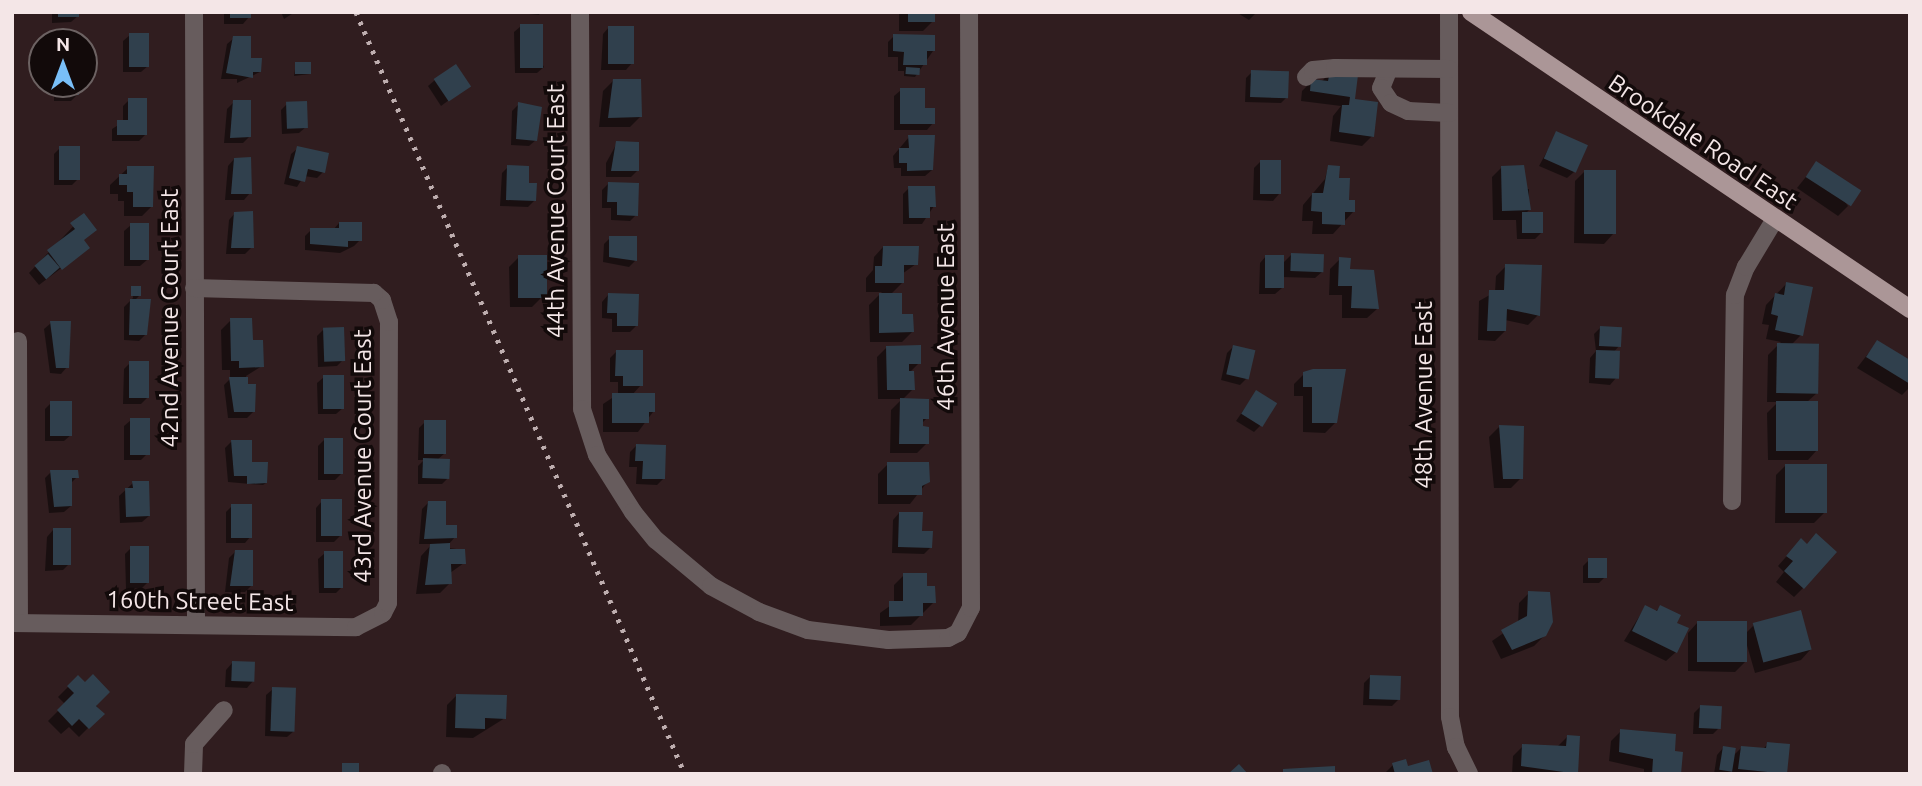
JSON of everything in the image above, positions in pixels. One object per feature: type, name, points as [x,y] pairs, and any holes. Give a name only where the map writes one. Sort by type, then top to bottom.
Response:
[{"type":"main road","name":"Brookdale Road East","points":[[1471,12],[1910,309]]},
{"type":"street","name":"42nd Avenue Court East","points":[[194,12],[196,625]]},
{"type":"street","name":"44th Avenue Court East","points":[[580,12],[582,409],[597,455],[633,512],[680,562],[735,600],[783,622],[848,637],[947,638],[965,621]]},
{"type":"street","name":"46th Avenue East","points":[[965,621],[971,608],[969,12]]},
{"type":"street","name":"48th Avenue East","points":[[1449,12],[1450,717],[1456,747],[1469,774]]},
{"type":"street","points":[[1306,77],[1313,70],[1335,68],[1388,71],[1449,69]]},
{"type":"street","points":[[1388,71],[1381,88],[1391,103],[1408,111],[1449,113]]},
{"type":"street","points":[[1732,501],[1735,295],[1746,267],[1775,219]]},
{"type":"street","name":"43rd Avenue Court East","points":[[194,288],[373,293],[382,300],[389,322],[388,603],[383,613]]},
{"type":"street","points":[[16,623],[18,341]]},
{"type":"street","name":"160th Street East","points":[[16,623],[356,628],[383,613]]},
{"type":"street","points":[[193,774],[194,744],[223,710]]},
{"type":"building","points":[[58,12],[79,12],[79,17],[58,17]]},
{"type":"building","points":[[230,12],[251,12],[251,18],[230,18]]},
{"type":"building","points":[[908,12],[935,12],[935,22],[908,22]]},
{"type":"building","points":[[520,24],[543,24],[543,68],[520,68]]},
{"type":"building","points":[[608,26],[634,26],[634,64],[608,64]]},
{"type":"building","points":[[129,33],[149,33],[149,67],[129,67]]},
{"type":"building","points":[[893,34],[935,35],[935,51],[927,51],[927,65],[903,65],[904,52],[893,51]]},
{"type":"building","points":[[233,36],[251,36],[251,58],[262,58],[261,72],[253,72],[253,78],[226,73]]},
{"type":"building","points":[[295,62],[311,62],[311,74],[295,74]]},
{"type":"building","points":[[456,64],[471,86],[449,101],[434,79]]},
{"type":"building","points":[[906,67],[920,68],[919,75],[906,74]]},
{"type":"building","points":[[1251,70],[1289,71],[1288,98],[1250,97]]},
{"type":"building","points":[[1330,71],[1358,75],[1355,99],[1378,102],[1374,137],[1339,132],[1342,105],[1349,105],[1350,97],[1310,91],[1311,79],[1328,81]]},
{"type":"building","points":[[613,79],[641,79],[642,117],[608,118]]},
{"type":"building","points":[[900,88],[925,88],[925,108],[935,108],[935,124],[900,124]]},
{"type":"building","points":[[128,98],[147,98],[147,135],[117,135],[117,120],[128,120]]},
{"type":"building","points":[[233,100],[251,100],[251,137],[230,138]]},
{"type":"building","points":[[307,101],[308,128],[287,129],[286,102]]},
{"type":"building","points":[[518,102],[542,107],[537,141],[516,139]]},
{"type":"building","points":[[1556,131],[1588,145],[1576,173],[1544,158]]},
{"type":"building","points":[[908,135],[935,135],[933,170],[907,171],[907,163],[899,163],[899,148],[909,148]]},
{"type":"building","points":[[616,141],[639,142],[639,171],[611,171]]},
{"type":"building","points":[[59,146],[80,146],[80,180],[59,180]]},
{"type":"building","points":[[297,146],[329,153],[325,173],[308,169],[305,182],[289,178]]},
{"type":"building","points":[[251,157],[252,194],[231,194],[234,158]]},
{"type":"building","points":[[1260,160],[1281,160],[1281,194],[1260,194]]},
{"type":"building","points":[[1816,161],[1861,190],[1851,206],[1806,177]]},
{"type":"building","points":[[507,165],[529,166],[529,183],[537,183],[536,201],[506,200]]},
{"type":"building","points":[[1328,165],[1340,166],[1339,178],[1350,178],[1349,200],[1355,200],[1355,212],[1345,212],[1345,225],[1322,224],[1322,212],[1311,211],[1312,193],[1323,193]]},
{"type":"building","points":[[1524,165],[1531,210],[1502,211],[1501,166]]},
{"type":"building","points":[[127,166],[154,166],[153,207],[133,207],[133,192],[127,192],[127,185],[119,185],[119,174],[127,174]]},
{"type":"building","points":[[1584,170],[1616,170],[1616,234],[1584,234]]},
{"type":"building","points":[[608,182],[639,183],[638,216],[617,215],[617,202],[607,202]]},
{"type":"building","points":[[908,186],[935,186],[936,207],[930,207],[930,218],[909,218]]},
{"type":"building","points":[[253,211],[254,248],[231,248],[234,212]]},
{"type":"building","points":[[1522,212],[1543,212],[1543,233],[1522,233]]},
{"type":"building","points":[[84,213],[97,230],[84,240],[90,248],[62,270],[47,250],[75,229],[70,223]]},
{"type":"building","points":[[339,222],[362,222],[362,241],[348,241],[348,247],[310,244],[310,228],[339,228]]},
{"type":"building","points":[[130,223],[149,223],[149,260],[130,260]]},
{"type":"building","points":[[609,236],[637,236],[637,261],[609,257]]},
{"type":"building","points":[[883,246],[919,246],[918,265],[904,265],[904,283],[875,283],[875,266],[882,266]]},
{"type":"building","points":[[1291,253],[1324,254],[1323,272],[1290,271]]},
{"type":"building","points":[[48,254],[60,268],[46,279],[34,266]]},
{"type":"building","points":[[518,255],[547,255],[547,298],[518,298]]},
{"type":"building","points":[[1265,255],[1284,255],[1284,288],[1265,288]]},
{"type":"building","points":[[1339,257],[1351,258],[1350,269],[1374,270],[1379,309],[1351,308],[1352,286],[1338,286]]},
{"type":"building","points":[[1505,264],[1542,265],[1540,316],[1507,309],[1506,331],[1487,331],[1489,290],[1504,290]]},
{"type":"building","points":[[1786,282],[1813,287],[1803,336],[1775,330],[1778,316],[1771,314],[1775,293],[1784,295]]},
{"type":"building","points":[[131,286],[141,286],[141,296],[131,296]]},
{"type":"building","points":[[608,293],[639,294],[638,326],[617,326],[617,313],[607,313]]},
{"type":"building","points":[[879,293],[902,293],[902,314],[913,314],[914,332],[879,333]]},
{"type":"building","points":[[130,299],[151,299],[147,335],[129,335]]},
{"type":"building","points":[[230,318],[252,318],[253,340],[263,340],[264,367],[239,368],[239,361],[231,361]]},
{"type":"building","points":[[50,321],[71,321],[69,368],[56,368]]},
{"type":"building","points":[[1600,326],[1622,327],[1621,347],[1599,346]]},
{"type":"building","points":[[344,327],[345,361],[324,362],[323,328]]},
{"type":"building","points":[[1877,340],[1910,360],[1910,384],[1866,357]]},
{"type":"building","points":[[1777,343],[1819,344],[1818,394],[1776,393]]},
{"type":"building","points":[[921,345],[921,364],[909,364],[909,371],[914,371],[915,390],[887,390],[886,346]]},
{"type":"building","points":[[1233,345],[1255,350],[1249,379],[1226,374]]},
{"type":"building","points":[[616,350],[643,350],[643,386],[623,386],[623,376],[615,376]]},
{"type":"building","points":[[1596,350],[1620,351],[1619,379],[1595,378]]},
{"type":"building","points":[[129,361],[149,361],[149,398],[129,398]]},
{"type":"building","points":[[1313,369],[1346,369],[1337,423],[1312,423],[1312,387],[1303,387],[1303,372]]},
{"type":"building","points":[[323,375],[344,375],[344,409],[323,409]]},
{"type":"building","points":[[229,377],[248,377],[248,384],[256,384],[255,412],[234,412]]},
{"type":"building","points":[[1256,390],[1277,403],[1262,427],[1241,414]]},
{"type":"building","points":[[612,393],[655,393],[655,412],[649,412],[649,423],[612,423]]},
{"type":"building","points":[[900,398],[929,399],[929,419],[923,419],[923,426],[929,427],[929,444],[899,444]]},
{"type":"building","points":[[50,401],[72,401],[72,436],[50,436]]},
{"type":"building","points":[[1776,401],[1818,401],[1818,451],[1776,451]]},
{"type":"building","points":[[130,418],[150,418],[150,455],[130,455]]},
{"type":"building","points":[[424,420],[446,420],[446,454],[424,454]]},
{"type":"building","points":[[1499,425],[1524,426],[1523,479],[1503,479]]},
{"type":"building","points":[[324,438],[343,438],[343,474],[324,474]]},
{"type":"building","points":[[231,440],[252,440],[252,462],[268,462],[267,483],[247,484],[247,476],[234,476]]},
{"type":"building","points":[[636,444],[666,445],[665,479],[642,479],[643,461],[635,461]]},
{"type":"building","points":[[423,458],[450,459],[449,479],[422,478]]},
{"type":"building","points":[[887,462],[929,462],[930,482],[922,486],[922,495],[887,495]]},
{"type":"building","points":[[1785,464],[1827,464],[1827,513],[1785,513]]},
{"type":"building","points":[[50,470],[78,470],[79,478],[72,478],[72,506],[54,507]]},
{"type":"building","points":[[132,481],[149,481],[150,516],[126,517],[125,488],[133,488]]},
{"type":"building","points":[[321,499],[342,499],[342,536],[321,536]]},
{"type":"building","points":[[428,501],[446,501],[446,525],[457,525],[457,538],[424,539]]},
{"type":"building","points":[[231,504],[252,504],[252,538],[231,538]]},
{"type":"building","points":[[899,512],[923,512],[922,531],[933,531],[932,548],[898,547]]},
{"type":"building","points":[[53,528],[71,528],[71,565],[53,565]]},
{"type":"building","points":[[1816,533],[1837,552],[1804,589],[1784,571],[1793,561],[1786,556],[1801,538],[1807,544]]},
{"type":"building","points":[[450,543],[450,549],[465,549],[466,564],[451,564],[452,584],[425,585],[430,544]]},
{"type":"building","points":[[130,546],[149,546],[149,583],[130,583]]},
{"type":"building","points":[[235,550],[253,550],[253,586],[230,586]]},
{"type":"building","points":[[324,551],[343,551],[343,588],[324,588]]},
{"type":"building","points":[[1588,558],[1607,558],[1607,578],[1588,578]]},
{"type":"building","points":[[903,573],[927,573],[927,586],[935,586],[936,603],[923,603],[923,616],[889,617],[889,601],[903,601]]},
{"type":"building","points":[[1528,591],[1550,592],[1553,622],[1546,636],[1512,650],[1501,630],[1527,616]]},
{"type":"building","points":[[1645,605],[1657,611],[1660,605],[1681,615],[1677,623],[1689,628],[1677,653],[1632,631]]},
{"type":"building","points":[[1801,610],[1812,650],[1763,663],[1753,623]]},
{"type":"building","points":[[1697,621],[1747,621],[1747,662],[1697,662]]},
{"type":"building","points":[[232,661],[255,662],[254,682],[231,681]]},
{"type":"building","points":[[93,674],[110,692],[96,706],[105,714],[89,729],[79,719],[72,726],[57,710],[74,693],[67,686],[78,675],[85,682]]},
{"type":"building","points":[[1370,675],[1401,676],[1400,700],[1369,699]]},
{"type":"building","points":[[272,687],[296,688],[294,732],[270,731]]},
{"type":"building","points":[[456,694],[507,695],[506,719],[485,718],[485,729],[455,728]]},
{"type":"building","points":[[1700,705],[1722,706],[1721,729],[1699,728]]},
{"type":"building","points":[[1620,729],[1676,734],[1675,751],[1683,752],[1681,774],[1652,774],[1653,759],[1619,752]]},
{"type":"building","points":[[1567,735],[1580,736],[1578,774],[1521,766],[1522,744],[1566,746]]},
{"type":"building","points":[[1767,742],[1790,744],[1787,774],[1738,769],[1741,746],[1766,748]]},
{"type":"building","points":[[1723,746],[1736,748],[1732,772],[1719,770]]},
{"type":"building","points":[[1406,759],[1408,766],[1429,760],[1433,774],[1395,774],[1392,763]]},
{"type":"building","points":[[342,763],[359,763],[359,774],[342,774]]},
{"type":"building","points":[[1239,764],[1248,774],[1228,774]]},
{"type":"building","points":[[1335,766],[1335,774],[1283,774],[1283,769]]},
{"type":"railway","points":[[356,12],[685,774]]}]
